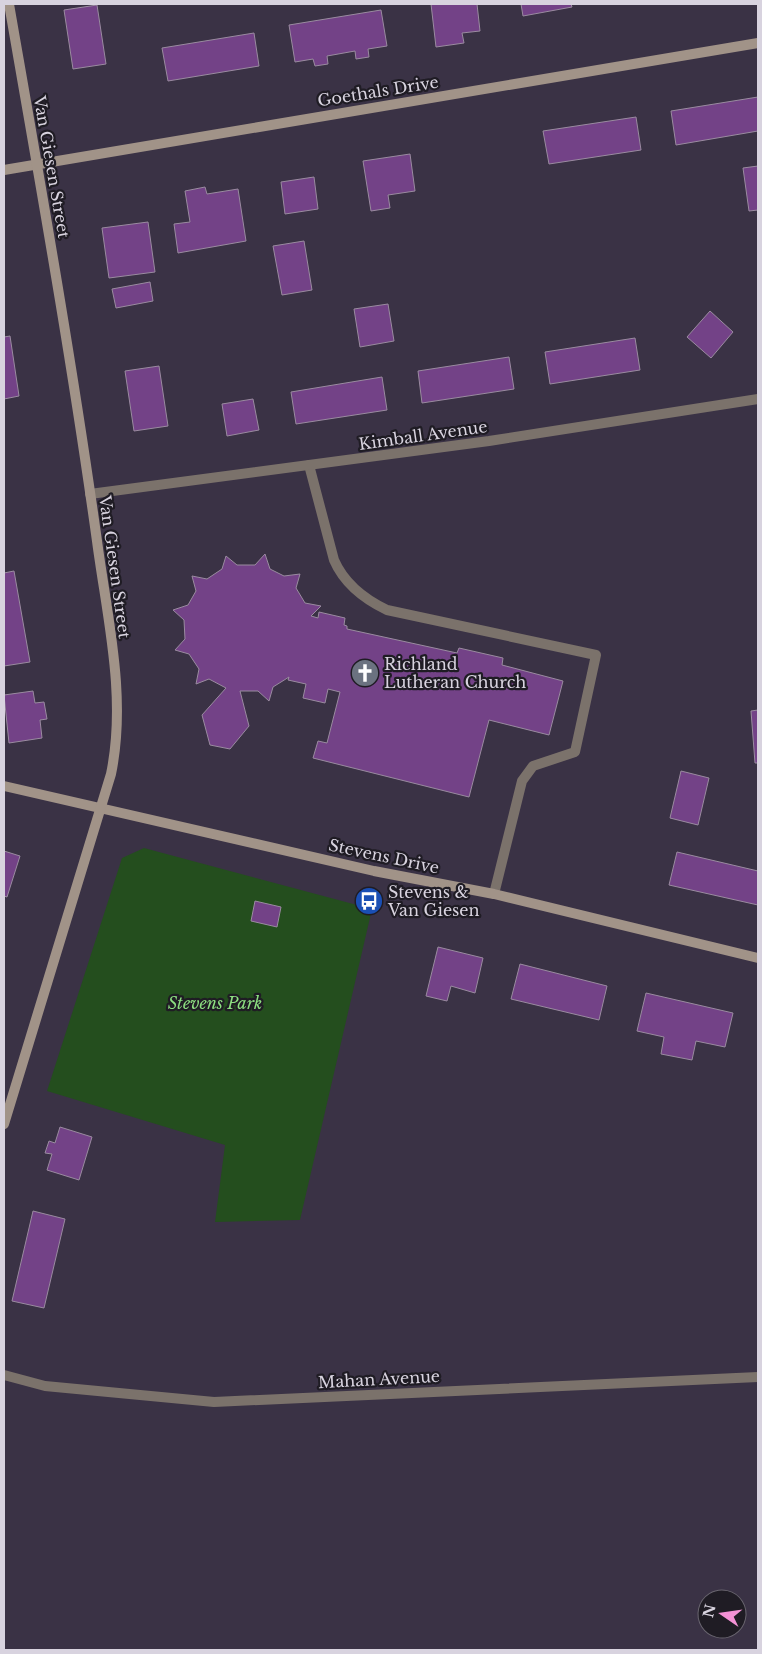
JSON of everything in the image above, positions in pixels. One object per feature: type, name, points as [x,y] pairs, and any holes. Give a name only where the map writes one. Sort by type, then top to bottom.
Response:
[{"type":"main road","name":"Van Giesen Street","points":[[4,1124],[101,808],[116,750],[118,708],[90,494],[9,4]]},
{"type":"main road","name":"Goethals Drive","points":[[4,170],[36,163],[758,43]]},
{"type":"main road","name":"Stevens Drive","points":[[4,786],[374,871],[494,894],[758,958]]},
{"type":"street","name":"Kimball Avenue","points":[[90,494],[489,441],[758,399]]},
{"type":"street","points":[[309,465],[334,560],[340,573],[374,604],[387,610],[596,654],[575,752],[533,766],[522,780],[494,894]]},
{"type":"street","name":"Mahan Avenue","points":[[4,1375],[45,1386],[214,1402],[758,1377]]},
{"type":"green space","name":"Stevens Park","points":[[144,848],[372,909],[300,1220],[215,1222],[225,1145],[47,1091],[122,858]]},
{"type":"building","points":[[431,4],[477,4],[480,31],[462,33],[464,43],[436,47]]},
{"type":"building","points":[[521,4],[571,4],[572,7],[523,16]]},
{"type":"building","points":[[97,5],[106,64],[73,69],[64,10]]},
{"type":"building","points":[[381,10],[387,46],[368,49],[369,57],[356,59],[355,51],[327,56],[328,64],[315,66],[313,59],[295,62],[289,25]]},
{"type":"building","points":[[254,33],[259,66],[168,81],[162,48]]},
{"type":"building","points":[[758,97],[758,131],[676,145],[671,111]]},
{"type":"building","points":[[636,117],[641,150],[549,164],[543,131]]},
{"type":"building","points":[[410,154],[415,191],[388,195],[390,208],[371,211],[363,161]]},
{"type":"building","points":[[758,166],[758,210],[749,211],[743,168]]},
{"type":"building","points":[[314,177],[318,209],[285,214],[281,182]]},
{"type":"building","points":[[205,187],[207,194],[238,189],[246,241],[178,253],[174,224],[190,222],[185,191]]},
{"type":"building","points":[[148,222],[155,272],[109,278],[102,228]]},
{"type":"building","points":[[304,241],[312,290],[282,295],[273,246]]},
{"type":"building","points":[[150,282],[153,301],[116,308],[112,289]]},
{"type":"building","points":[[388,304],[394,341],[360,347],[354,309]]},
{"type":"building","points":[[710,311],[733,332],[711,358],[687,337]]},
{"type":"building","points":[[10,336],[19,396],[4,399],[4,337]]},
{"type":"building","points":[[635,338],[640,370],[550,384],[545,352]]},
{"type":"building","points":[[509,357],[514,389],[422,403],[418,371]]},
{"type":"building","points":[[159,366],[168,426],[134,431],[125,371]]},
{"type":"building","points":[[382,377],[387,410],[296,424],[291,392]]},
{"type":"building","points":[[253,399],[259,430],[227,436],[222,404]]},
{"type":"building","name":"Richland Lutheran Church","points":[[265,554],[270,569],[284,576],[300,574],[296,588],[305,603],[321,606],[311,616],[318,618],[319,612],[345,618],[344,625],[347,626],[347,629],[457,653],[459,648],[503,658],[502,665],[563,681],[549,735],[489,720],[469,797],[313,758],[318,741],[327,743],[340,692],[328,689],[325,703],[303,698],[306,684],[288,680],[289,677],[273,687],[269,701],[258,691],[240,691],[249,726],[230,749],[210,745],[202,715],[226,688],[209,679],[196,684],[199,669],[189,654],[175,650],[185,639],[184,620],[173,610],[188,605],[196,591],[192,576],[207,579],[222,569],[226,556],[237,565],[255,565]]},
{"type":"building","points":[[14,571],[30,662],[4,666],[4,573]]},
{"type":"building","points":[[33,691],[35,703],[44,702],[47,719],[40,720],[42,738],[9,743],[4,695]]},
{"type":"building","points":[[758,710],[758,763],[755,763],[751,711]]},
{"type":"building","points":[[681,771],[709,778],[698,825],[670,818]]},
{"type":"building","points":[[4,851],[20,856],[7,897],[4,896]]},
{"type":"building","points":[[677,852],[758,871],[758,905],[669,885]]},
{"type":"building","points":[[255,901],[281,907],[277,927],[251,921]]},
{"type":"building","points":[[438,947],[483,958],[475,993],[451,986],[447,1001],[426,996]]},
{"type":"building","points":[[520,964],[607,986],[599,1020],[511,999]]},
{"type":"building","points":[[646,993],[733,1013],[725,1047],[696,1041],[692,1060],[661,1054],[664,1037],[637,1031]]},
{"type":"building","points":[[60,1127],[92,1137],[79,1180],[47,1170],[52,1154],[45,1153],[49,1141],[55,1143]]},
{"type":"building","points":[[33,1211],[65,1219],[44,1308],[12,1301]]},
{"type":"place","name":"Richland Lutheran Church","points":[[365,673]]},
{"type":"place","name":"Stevens & Van Giesen","points":[[369,901]]}]
